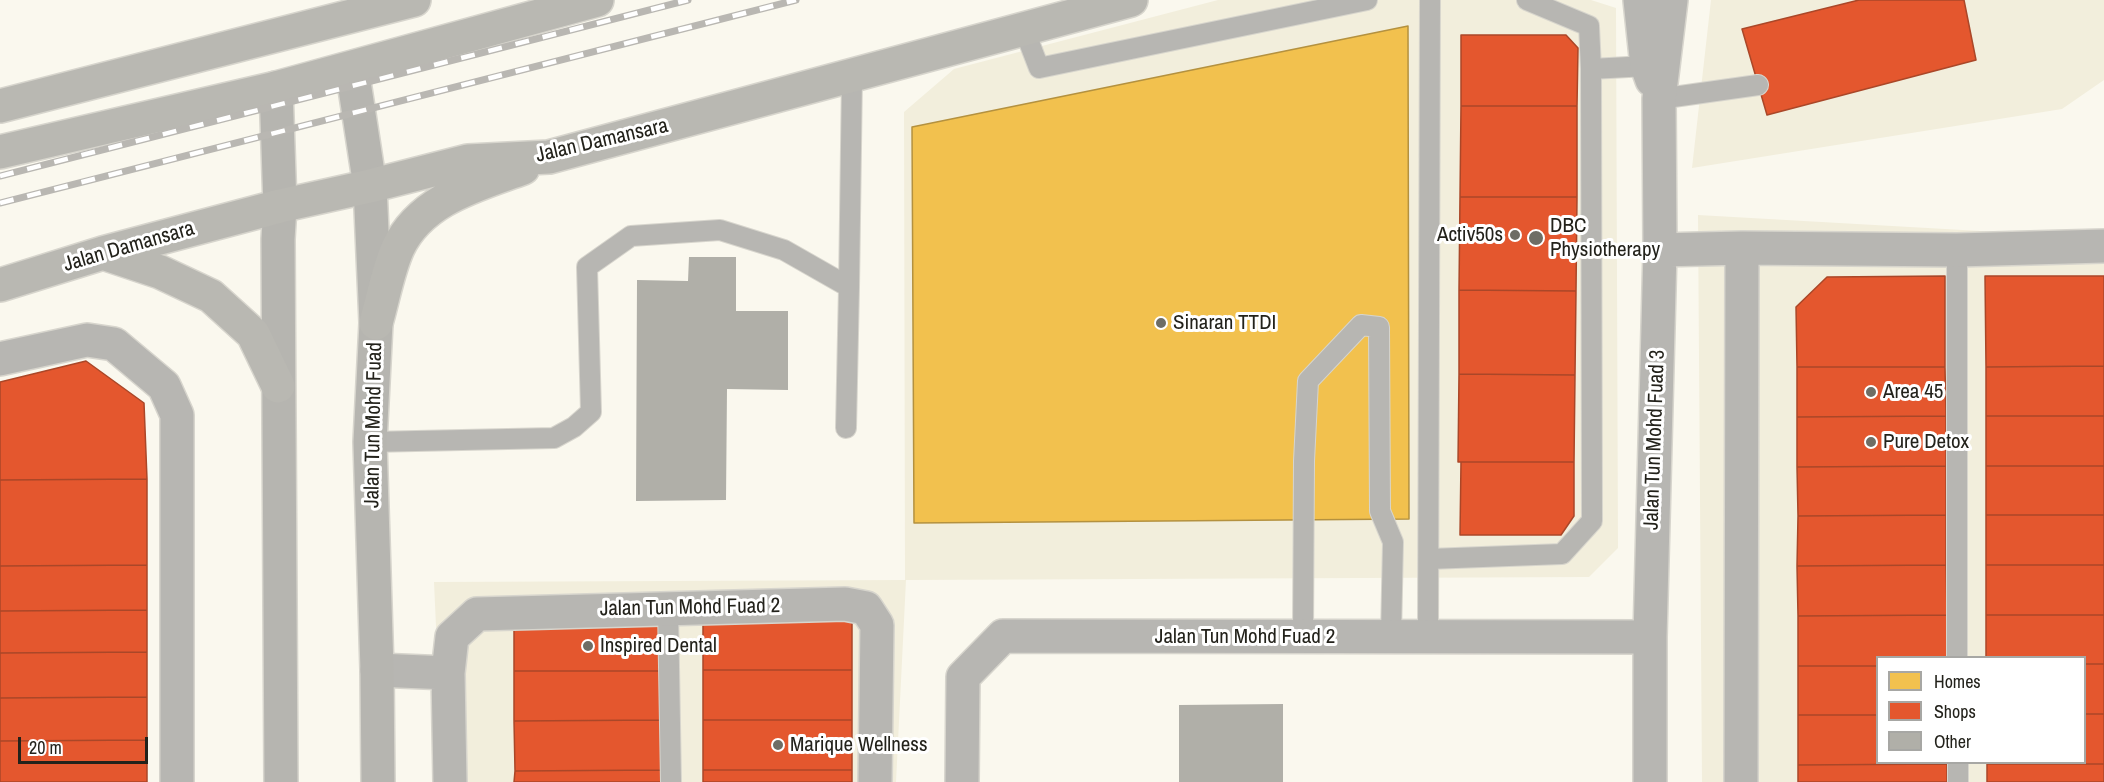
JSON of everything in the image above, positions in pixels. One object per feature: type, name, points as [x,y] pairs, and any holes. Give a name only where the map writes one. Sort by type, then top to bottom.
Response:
[{"type":"main road","points":[[0,106],[414,0]]},
{"type":"main road","points":[[0,152],[352,69],[597,0]]},
{"type":"main road","name":"Jalan Damansara","points":[[0,285],[103,253],[280,206],[468,161],[549,157],[1131,0]]},
{"type":"main road","name":"Jalan Tun Mohd Fuad","points":[[352,69],[370,186],[376,323],[370,442],[378,782]]},
{"type":"main road","points":[[276,88],[280,206],[278,386],[281,782]]},
{"type":"main road","points":[[376,323],[399,247],[420,216],[455,193],[549,157]]},
{"type":"main road","points":[[103,253],[160,272],[211,296],[254,334],[278,386]]},
{"type":"street","name":"Jalan Tun Mohd Fuad 3","points":[[1640,0],[1647,66],[1659,99]]},
{"type":"street","name":"Jalan Tun Mohd Fuad 3","points":[[1650,782],[1650,638],[1660,250],[1659,99],[1671,0]]},
{"type":"street","points":[[1660,250],[1742,248],[1957,250],[2104,246]]},
{"type":"street","points":[[1741,782],[1742,248]]},
{"type":"street","points":[[0,359],[87,340],[114,344],[165,386],[177,415],[177,782]]},
{"type":"street","name":"Jalan Tun Mohd Fuad 2","points":[[448,673],[452,637],[477,614],[845,604],[866,609],[877,625],[875,782]]},
{"type":"street","name":"Jalan Tun Mohd Fuad 2","points":[[962,782],[963,676],[1003,636],[1650,638]]},
{"type":"street","points":[[377,670],[448,673],[450,782]]},
{"type":"lane","points":[[1024,29],[1039,68],[1367,0]]},
{"type":"lane","points":[[1428,637],[1430,0]]},
{"type":"lane","points":[[1429,559],[1562,554],[1592,521],[1589,26],[1527,0]]},
{"type":"lane","points":[[1591,69],[1647,66]]},
{"type":"lane","points":[[846,428],[852,76]]},
{"type":"lane","points":[[1659,99],[1758,85]]},
{"type":"lane","points":[[370,442],[554,438],[574,427],[591,412],[587,267],[631,236],[720,231],[784,250],[849,287]]},
{"type":"lane","points":[[1957,250],[1957,656]]},
{"type":"lane","points":[[1303,637],[1304,461],[1308,381],[1361,325],[1380,327],[1380,511],[1393,542],[1390,636]]},
{"type":"lane","points":[[668,608],[671,782]]},
{"type":"lane","points":[[1958,764],[1958,782]]},
{"type":"shaded area","name":"Sinaran TTDI","points":[[1218,0],[1591,0],[1616,8],[1618,548],[1589,577],[906,580],[896,782],[443,782],[434,582],[905,580],[904,112],[954,69]]},
{"type":"shaded area","points":[[1711,0],[2104,0],[2104,80],[2062,109],[1692,168]]},
{"type":"shaded area","points":[[1698,215],[2104,238],[2104,782],[1702,782]]},
{"type":"building: Homes","name":"Sinaran TTDI","points":[[1408,26],[1409,519],[914,523],[912,127]]},
{"type":"building: Shops","points":[[1859,0],[1964,0],[1976,60],[1767,115],[1742,29]]},
{"type":"building: Shops","points":[[1461,35],[1566,35],[1578,48],[1577,106],[1461,106]]},
{"type":"building: Shops","points":[[1461,106],[1577,106],[1577,197],[1460,197]]},
{"type":"building: Shops","points":[[1460,197],[1577,197],[1576,291],[1459,290]]},
{"type":"building: Shops","points":[[1945,276],[1945,367],[1797,367],[1796,307],[1827,277]]},
{"type":"building: Shops","points":[[1985,276],[2104,276],[2104,366],[1986,367]]},
{"type":"building: Shops","points":[[1459,290],[1576,291],[1575,375],[1459,374]]},
{"type":"building: Shops","points":[[86,361],[144,403],[147,479],[0,480],[0,382]]},
{"type":"building: Shops","points":[[2104,366],[2104,416],[1986,416],[1986,367]]},
{"type":"building: Shops","name":"Area 45","points":[[1797,367],[1945,367],[1946,416],[1797,417]]},
{"type":"building: Shops","points":[[1459,374],[1575,375],[1574,462],[1458,462]]},
{"type":"building: Shops","name":"Pure Detox","points":[[1946,416],[1946,466],[1797,467],[1797,417]]},
{"type":"building: Shops","points":[[1986,416],[2104,416],[2104,466],[1986,466]]},
{"type":"building: Shops","points":[[1461,462],[1574,462],[1574,516],[1561,535],[1460,535]]},
{"type":"building: Shops","points":[[1946,466],[1946,515],[1798,516],[1797,467]]},
{"type":"building: Shops","points":[[1986,466],[2104,466],[2104,515],[1986,515]]},
{"type":"building: Shops","points":[[147,479],[147,565],[0,566],[0,480]]},
{"type":"building: Shops","points":[[1946,515],[1946,565],[1797,566],[1798,516]]},
{"type":"building: Shops","points":[[1986,515],[2104,515],[2104,565],[1986,565]]},
{"type":"building: Shops","points":[[147,565],[147,610],[0,611],[0,566]]},
{"type":"building: Shops","points":[[1946,565],[1947,615],[1798,616],[1797,566]]},
{"type":"building: Shops","points":[[1986,565],[2104,565],[2104,615],[1986,615]]},
{"type":"building: Shops","points":[[147,610],[147,652],[0,653],[0,611]]},
{"type":"building: Shops","points":[[1947,615],[1947,656],[1876,656],[1876,666],[1798,666],[1798,616]]},
{"type":"building: Shops","points":[[1986,615],[2104,615],[2104,664],[2086,664],[2086,656],[1986,656]]},
{"type":"building: Shops","points":[[852,620],[852,670],[703,670],[703,621]]},
{"type":"building: Shops","name":"Inspired Dental","points":[[662,621],[663,671],[514,671],[514,622]]},
{"type":"building: Shops","points":[[147,652],[147,697],[0,698],[0,653]]},
{"type":"building: Shops","points":[[2086,664],[2104,664],[2104,714],[2086,714]]},
{"type":"building: Shops","points":[[1798,666],[1876,666],[1876,715],[1798,715]]},
{"type":"building: Shops","points":[[703,670],[852,670],[852,720],[703,720]]},
{"type":"building: Shops","points":[[514,671],[663,671],[663,720],[514,721]]},
{"type":"building: Shops","points":[[147,697],[147,740],[0,741],[0,698]]},
{"type":"building: Shops","points":[[2086,714],[2104,714],[2104,764],[2086,764]]},
{"type":"building: Shops","points":[[1798,715],[1876,715],[1876,764],[1947,764],[1798,765]]},
{"type":"building: Shops","points":[[663,720],[664,770],[515,771],[514,721]]},
{"type":"building: Shops","name":"Marique Wellness","points":[[703,720],[852,720],[852,770],[703,770]]},
{"type":"building: Shops","points":[[147,740],[147,782],[0,782],[0,741]]},
{"type":"building: Shops","points":[[1947,764],[1947,782],[1798,782],[1798,765]]},
{"type":"building: Shops","points":[[1987,764],[2104,764],[2104,782],[1987,782]]},
{"type":"building: Shops","points":[[664,770],[664,782],[514,782],[515,771]]},
{"type":"building: Shops","points":[[703,770],[852,770],[852,782],[703,782]]},
{"type":"building: Other","points":[[689,257],[736,257],[736,311],[788,311],[788,390],[727,389],[726,500],[636,501],[637,280],[688,281]]},
{"type":"building: Other","points":[[1283,704],[1283,782],[1179,782],[1179,705]]},
{"type":"railway","points":[[0,176],[688,0]]},
{"type":"railway","points":[[0,203],[796,0]]},
{"type":"place","name":"Activ50s","points":[[1515,235]]},
{"type":"place","name":"DBC Physiotherapy","points":[[1536,238]]},
{"type":"place","name":"Sinaran TTDI","points":[[1161,323]]},
{"type":"place","name":"Area 45","points":[[1871,392]]},
{"type":"place","name":"Pure Detox","points":[[1871,442]]},
{"type":"place","name":"Inspired Dental","points":[[588,646]]},
{"type":"place","name":"Marique Wellness","points":[[778,745]]}]
